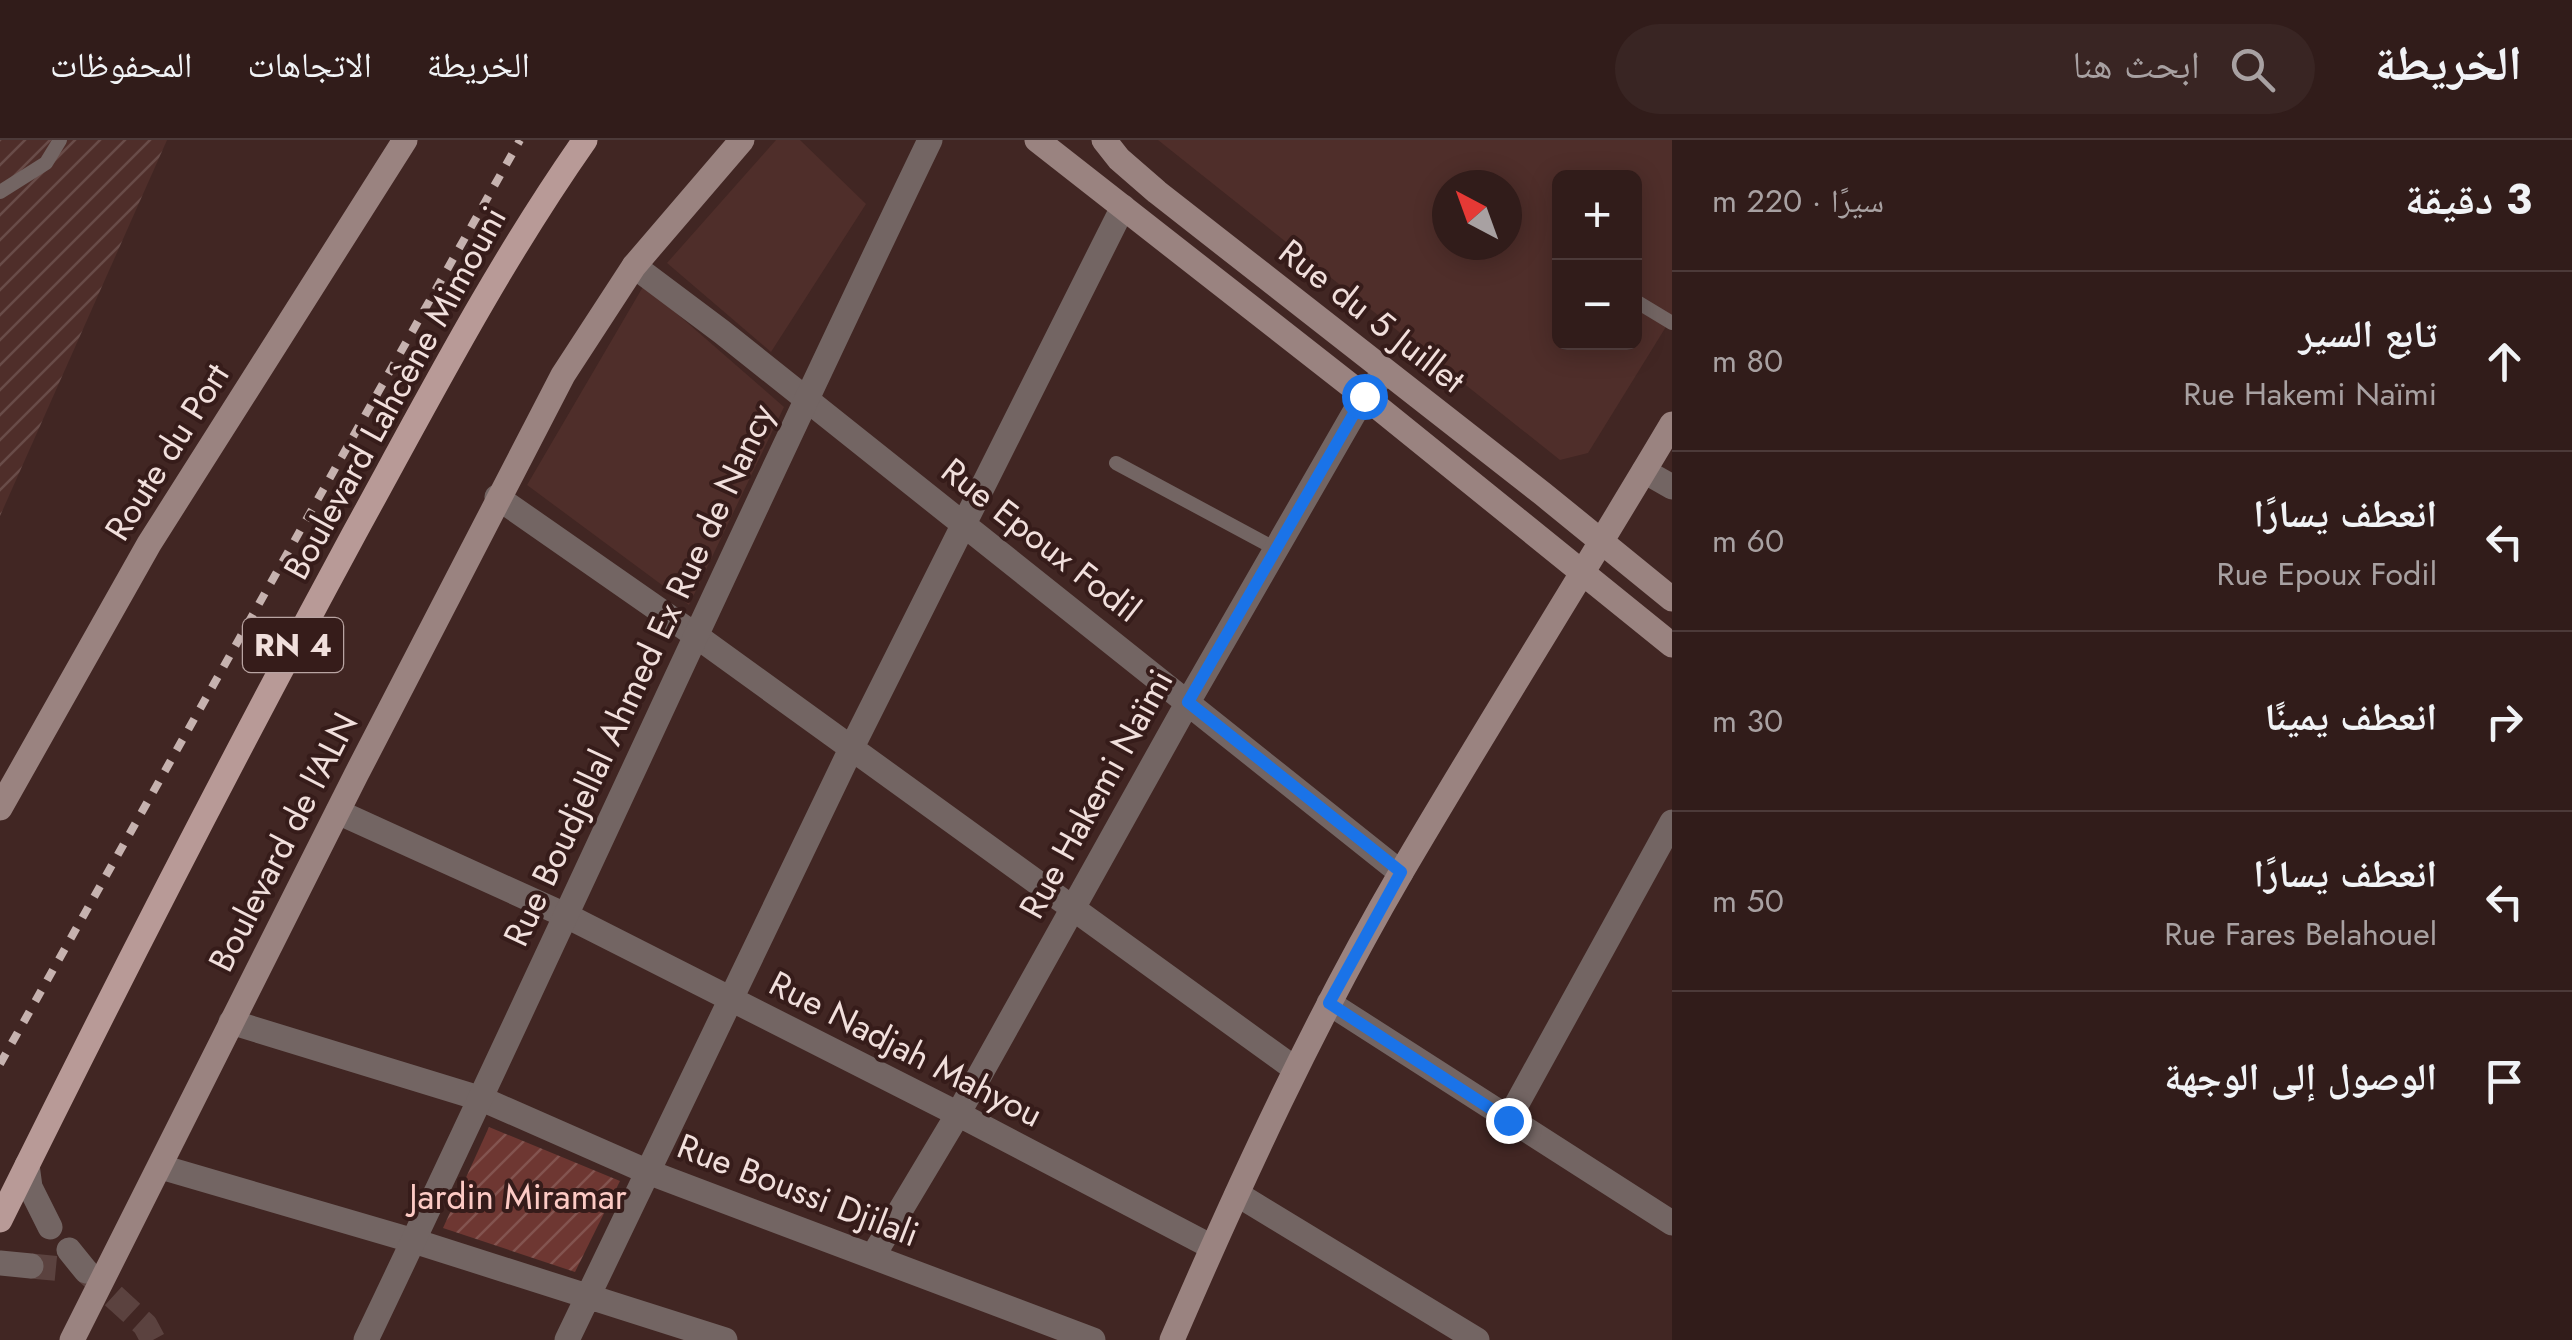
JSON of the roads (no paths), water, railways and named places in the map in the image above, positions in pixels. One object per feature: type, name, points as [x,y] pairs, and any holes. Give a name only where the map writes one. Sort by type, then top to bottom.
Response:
[{"type":"main road","name":"Route du Port","points":[[0,808],[149,544],[405,140]]},
{"type":"main road","name":"Boulevard Lahcène Mimouni","points":[[0,1220],[288,655],[488,294],[548,193],[586,140]]},
{"type":"main road","name":"Boulevard de l'ALN","points":[[72,1340],[497,497],[563,374],[634,266],[742,140]]},
{"type":"main road","name":"Rue du 5 Juillet","points":[[1104,140],[1156,192],[1672,599]]},
{"type":"main road","points":[[1040,141],[1672,645]]},
{"type":"main road","points":[[1172,1340],[1212,1247],[1329,1003],[1401,872],[1672,424]]},
{"type":"street","name":"Rue Boudjellal Ahmed Ex Rue de Nancy","points":[[366,1340],[930,140]]},
{"type":"street","points":[[566,1340],[851,749],[1123,207]]},
{"type":"street","name":"Rue Epoux Fodil","points":[[634,266],[1401,872]]},
{"type":"street","name":"Rue Hakemi Naïmi","points":[[874,1256],[1364,396],[1386,372]]},
{"type":"street","points":[[1644,471],[1672,487]]},
{"type":"street","points":[[497,497],[695,635],[1295,1070]]},
{"type":"street","name":"Rue Nadjah Mahyou","points":[[338,812],[567,916],[1212,1247]]},
{"type":"street","points":[[1508,1120],[1672,822]]},
{"type":"street","points":[[1329,1003],[1672,1222]]},
{"type":"street","name":"Rue Boussi Djilali","points":[[232,1022],[482,1098],[648,1172],[1094,1340]]},
{"type":"street","points":[[27,1165],[30,1187],[50,1226]]},
{"type":"street","points":[[162,1168],[414,1240],[724,1340]]},
{"type":"street","points":[[1237,1194],[1477,1340]]},
{"type":"street","points":[[0,1262],[30,1266]]},
{"type":"lane","points":[[0,192],[46,163],[60,140]]},
{"type":"lane","points":[[1642,305],[1672,323]]},
{"type":"lane","points":[[1116,463],[1276,550]]},
{"type":"tunnel","points":[[31,1266],[62,1269]]},
{"type":"tunnel","points":[[86,1271],[145,1325],[153,1340]]},
{"type":"railway","points":[[0,1064],[520,140]]},
{"type":"park label","name":"Jardin Miramar","points":[[518,1197]]}]
